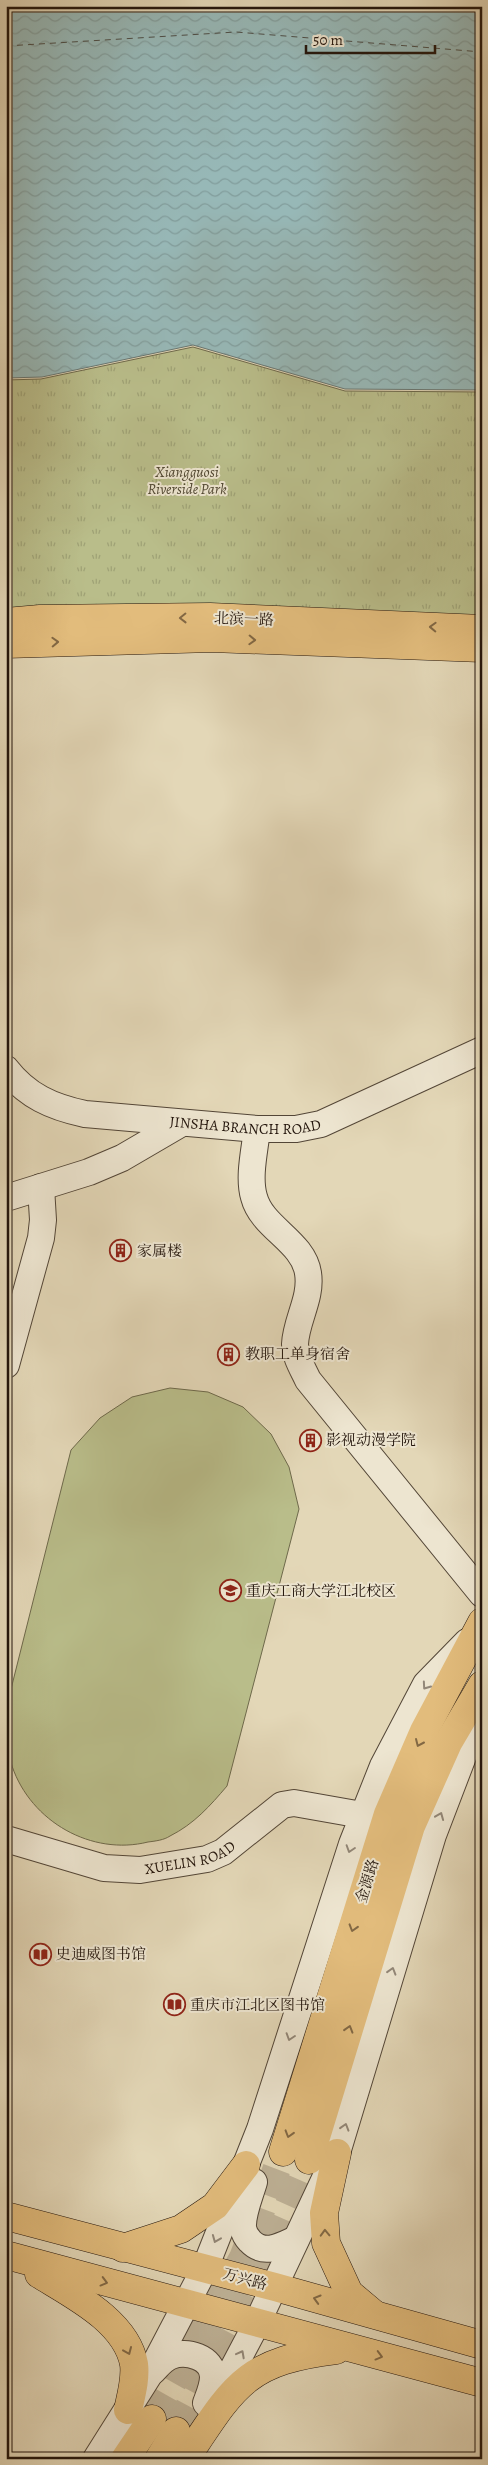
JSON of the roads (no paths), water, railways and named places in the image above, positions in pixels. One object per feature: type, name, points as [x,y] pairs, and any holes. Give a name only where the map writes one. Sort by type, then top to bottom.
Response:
[{"type":"main road","name":"北滨一路","points":[[6,622],[40,619],[210,617],[482,629]]},
{"type":"main road","name":"北滨一路","points":[[6,644],[212,638],[482,648]]},
{"type":"main road","name":"金源路","points":[[283,2152],[388,1814],[424,1731],[477,1630]]},
{"type":"main road","name":"金源路","points":[[309,2160],[411,1826],[448,1743],[482,1685]]},
{"type":"main road","points":[[337,2153],[324,2213],[326,2243],[349,2293],[377,2316]]},
{"type":"main road","points":[[122,2248],[181,2229],[215,2206],[246,2165]]},
{"type":"main road","name":"万兴路","points":[[6,2216],[122,2248],[205,2268],[476,2344]]},
{"type":"main road","points":[[56,2269],[72,2264],[78,2252],[73,2239],[62,2231]]},
{"type":"main road","points":[[8,2256],[482,2384]]},
{"type":"main road","points":[[8,2256],[92,2306],[111,2324],[125,2343],[134,2364],[140,2415],[125,2459]]},
{"type":"main road","points":[[445,2374],[428,2361],[427,2349],[437,2342],[476,2344]]},
{"type":"main road","points":[[185,2458],[226,2398],[244,2380],[273,2364],[300,2355],[352,2348]]},
{"type":"main road","points":[[159,2459],[176,2431]]},
{"type":"street","name":"JINSHA BRANCH ROAD","points":[[6,1069],[17,1082],[36,1098],[60,1108],[85,1114],[257,1129],[296,1129],[321,1124],[482,1050]]},
{"type":"street","points":[[6,1198],[89,1172],[122,1158],[182,1123]]},
{"type":"street","points":[[257,1129],[254,1197],[260,1211],[301,1255],[308,1273],[308,1290],[295,1345],[298,1360],[308,1380],[482,1594]]},
{"type":"street","points":[[6,1365],[41,1238],[43,1220],[41,1187]]},
{"type":"street","points":[[96,2459],[140,2415],[149,2375],[205,2268],[260,2129],[362,1815],[383,1766],[426,1684],[477,1630]]},
{"type":"street","points":[[185,2458],[257,2323],[337,2153],[433,1835],[482,1707]]},
{"type":"street","name":"XUELIN ROAD","points":[[6,1839],[104,1868],[140,1870],[207,1859],[223,1852],[282,1805],[294,1803],[362,1815]]},
{"type":"street","points":[[260,2129],[255,2179],[243,2228],[247,2238],[254,2245],[265,2249],[277,2248],[296,2239]]},
{"type":"street","points":[[149,2375],[163,2361],[181,2353],[203,2359],[211,2367],[213,2376],[212,2387],[185,2458]]},
{"type":"water","points":[[6,6],[482,6],[482,390],[345,389],[193,345],[42,377],[6,378]]},
{"type":"tunnel","points":[[152,2419],[243,2258],[283,2152]]},
{"type":"tunnel","points":[[176,2431],[250,2293],[309,2160]]},
{"type":"place","name":"家属楼","points":[[121,1251]]},
{"type":"place","name":"教职工单身宿舍","points":[[229,1354]]},
{"type":"place","name":"影视动漫学院","points":[[310,1440]]},
{"type":"place","name":"重庆工商大学江北校区","points":[[230,1591]]},
{"type":"place","name":"史迪威图书馆","points":[[40,1954]]},
{"type":"place","name":"重庆市江北区图书馆","points":[[174,2005]]},
{"type":"park label","name":"Xiangguosi Riverside Park","points":[[187,480]]}]
